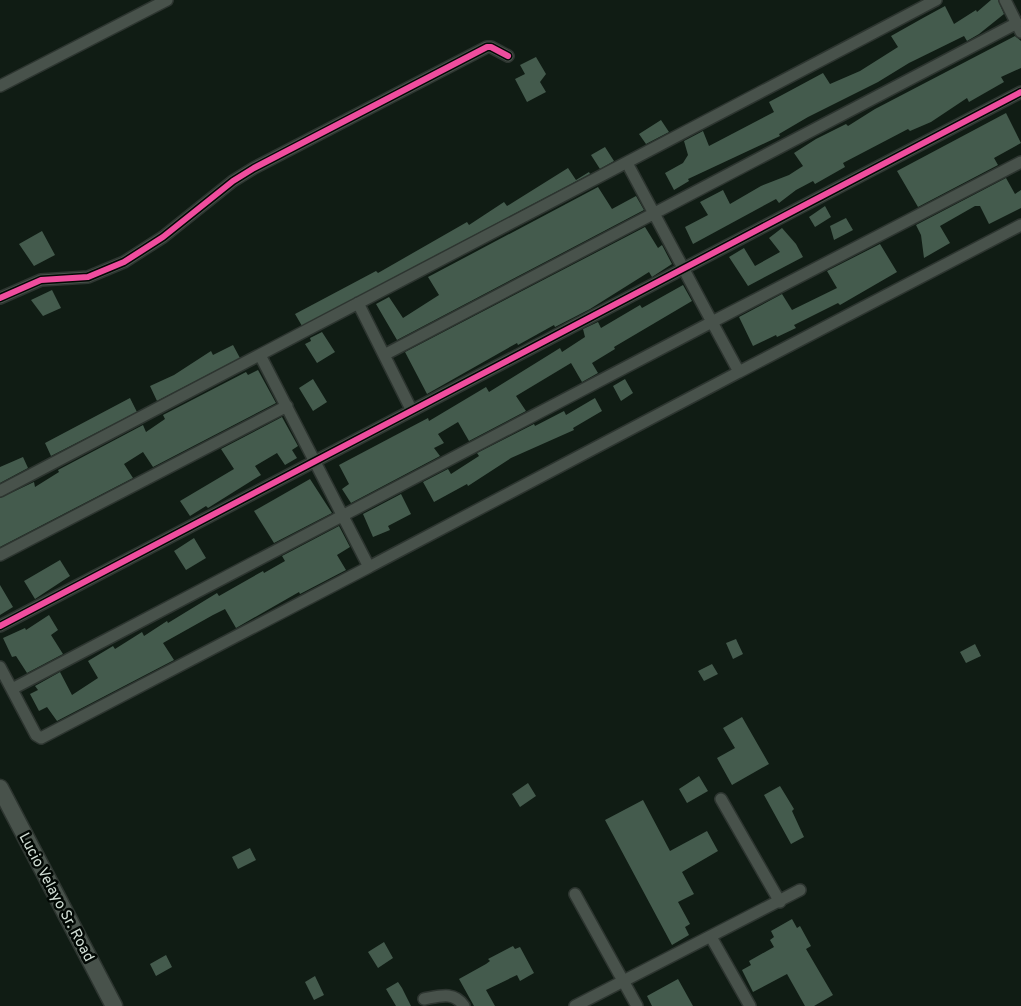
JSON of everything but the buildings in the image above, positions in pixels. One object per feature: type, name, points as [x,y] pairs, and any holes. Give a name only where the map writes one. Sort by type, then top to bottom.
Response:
[{"type":"main road","name":"Lucio Velayo Sr. Road","points":[[0,788],[114,1006]]},
{"type":"street","points":[[0,86],[167,0]]},
{"type":"street","points":[[0,491],[261,357],[358,303],[936,0]]},
{"type":"street","points":[[384,355],[1019,27],[1004,0]]},
{"type":"street","points":[[0,298],[41,280],[88,277],[124,262],[164,237],[233,180],[254,168],[487,47],[491,47],[508,56]]},
{"type":"street","points":[[0,626],[411,409],[1021,92]]},
{"type":"street","points":[[12,689],[1021,162]]},
{"type":"street","points":[[626,163],[739,372]]},
{"type":"street","points":[[0,667],[36,735],[41,738],[44,737],[1021,225]]},
{"type":"street","points":[[358,303],[411,409]]},
{"type":"street","points":[[261,357],[369,567]]},
{"type":"street","points":[[0,555],[287,406]]},
{"type":"street","points":[[720,799],[780,902]]},
{"type":"street","points":[[575,1006],[780,902],[800,890]]},
{"type":"street","points":[[575,894],[637,1006]]},
{"type":"street","points":[[711,937],[750,1006]]},
{"type":"street","points":[[424,999],[444,995],[454,996],[464,1006]]},
{"type":"cycle path","points":[[0,298],[41,280],[88,277],[124,262],[163,237],[233,181],[254,168],[487,47],[491,47],[508,56]]},
{"type":"cycle path","points":[[0,626],[1021,92]]}]
